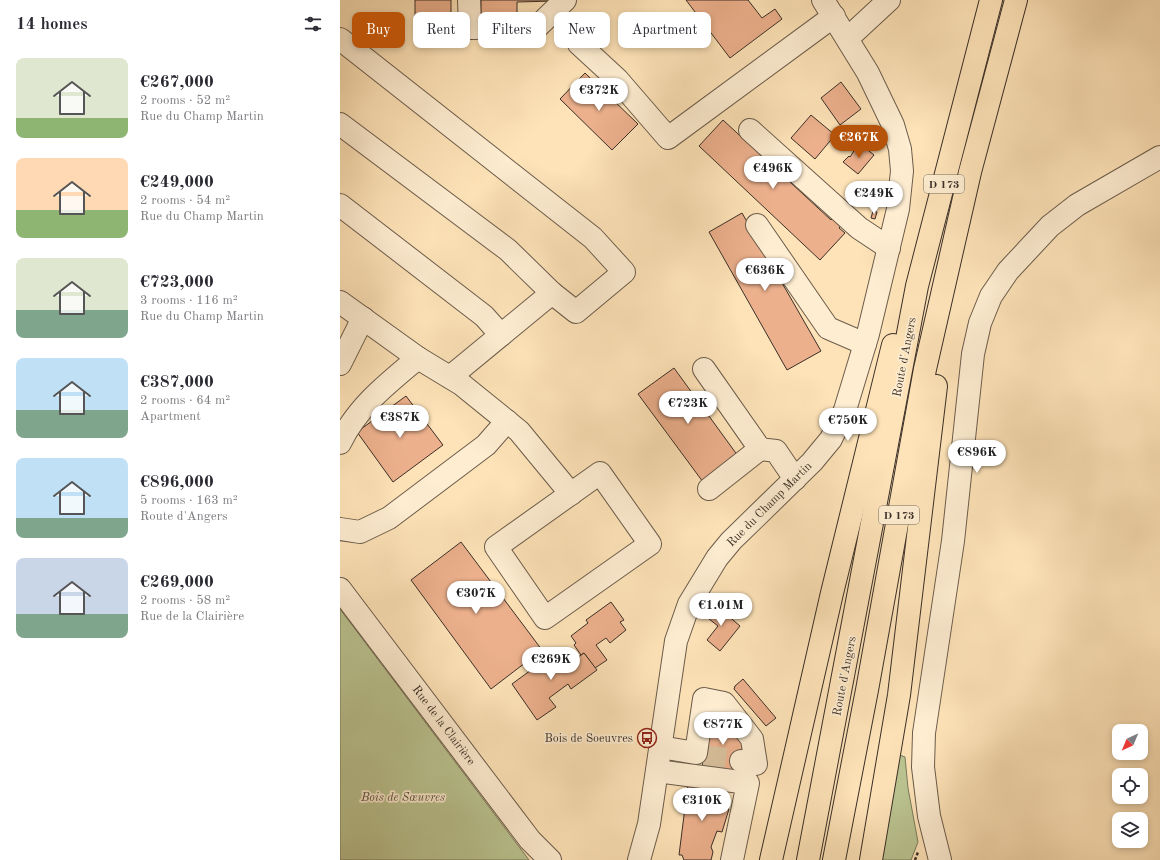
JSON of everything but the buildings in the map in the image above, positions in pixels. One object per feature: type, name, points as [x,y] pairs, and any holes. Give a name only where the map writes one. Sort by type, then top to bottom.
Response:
[{"type":"highway","name":"Route d'Angers","points":[[808,860],[917,286],[991,0]]},
{"type":"highway","name":"Route d'Angers","points":[[834,860],[867,690],[925,369],[970,172],[1016,0]]},
{"type":"highway","points":[[871,860],[899,695],[938,373],[969,230],[970,172]]},
{"type":"highway","points":[[771,860],[832,593],[891,348],[917,286]]},
{"type":"street","points":[[469,0],[470,28],[537,27],[565,0]]},
{"type":"street","points":[[848,38],[889,0]]},
{"type":"street","points":[[583,48],[617,79],[668,138],[829,8]]},
{"type":"street","name":"Rue du Champ Martin","points":[[639,860],[649,824],[676,641],[689,604],[717,558],[731,541],[812,462],[834,433],[845,410],[865,344],[898,209],[902,171],[900,149],[893,125],[868,73],[829,8]]},
{"type":"street","points":[[340,39],[593,238],[624,272],[576,312],[552,293],[508,250],[340,124]]},
{"type":"street","points":[[750,130],[859,228],[889,248]]},
{"type":"street","points":[[940,860],[930,821],[923,767],[924,733],[953,540],[973,354],[980,323],[991,296],[1008,271],[1050,226],[1077,205],[1160,157]]},
{"type":"street","points":[[340,205],[484,316],[501,335]]},
{"type":"street","points":[[757,225],[828,328],[865,344]]},
{"type":"street","points":[[450,377],[552,293]]},
{"type":"street","points":[[340,302],[418,358],[461,384],[507,421],[519,431],[571,494]]},
{"type":"street","points":[[340,364],[363,318]]},
{"type":"street","points":[[340,443],[346,430],[370,400],[418,358]]},
{"type":"street","points":[[704,369],[760,449]]},
{"type":"street","points":[[340,529],[360,532],[389,518],[486,445],[507,421]]},
{"type":"street","points":[[709,489],[760,449],[776,451],[795,479]]},
{"type":"street","points":[[600,474],[650,544],[545,618],[496,547],[571,494],[600,474]]},
{"type":"street","name":"Rue de la Clairière","points":[[340,589],[530,840],[550,860]]},
{"type":"street","points":[[660,747],[700,754],[704,699],[724,703],[752,739],[756,764],[741,761]]},
{"type":"street","points":[[657,771],[748,784],[732,860]]},
{"type":"green space","name":"Bois de Sœuvres","points":[[340,609],[529,860],[340,860]]},
{"type":"green space","points":[[897,754],[905,757],[908,788],[918,842],[911,860],[880,860]]},
{"type":"tunnel","points":[[704,756],[741,761]]},
{"type":"place","name":"Bois de Soeuvres","points":[[647,738]]}]
